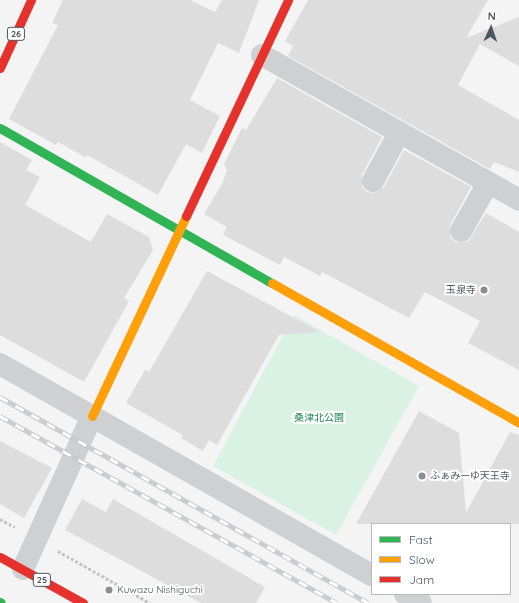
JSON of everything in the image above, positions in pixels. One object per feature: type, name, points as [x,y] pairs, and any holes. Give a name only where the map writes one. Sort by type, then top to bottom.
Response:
[{"type":"main road","name":"26","points":[[0,68],[31,0]]},
{"type":"main road","points":[[92,416],[288,0]]},
{"type":"main road","points":[[0,128],[178,232],[519,423]]},
{"type":"main road","name":"25","points":[[0,557],[83,603]]},
{"type":"street","points":[[262,56],[519,200]]},
{"type":"street","points":[[373,181],[399,133]]},
{"type":"street","points":[[461,231],[488,183]]},
{"type":"street","points":[[0,364],[371,574]]},
{"type":"street","points":[[23,569],[92,416]]},
{"type":"street","points":[[407,595],[421,603]]},
{"type":"path","points":[[0,519],[150,603]]},
{"type":"green space","name":"桑津北公園","points":[[294,315],[419,386],[336,535],[213,466]]},
{"type":"building","points":[[63,0],[190,0],[215,12],[222,0],[259,0],[239,53],[218,43],[190,100],[220,116],[202,153],[186,144],[158,195],[87,155],[85,157],[58,142],[56,145],[9,119],[58,25],[52,23]]},
{"type":"building","points":[[308,0],[488,0],[466,38],[519,17],[519,66],[480,44],[458,85],[519,120],[519,172],[494,162],[490,169],[288,56],[293,46],[285,41]]},
{"type":"building","points":[[277,78],[382,137],[362,175],[362,187],[367,192],[374,193],[384,187],[404,150],[471,187],[450,225],[450,237],[455,242],[468,242],[486,213],[519,232],[519,370],[468,343],[480,321],[425,292],[409,318],[322,272],[320,276],[284,257],[280,265],[223,235],[227,227],[204,214],[222,184],[227,171],[224,164],[242,128],[246,130]]},
{"type":"building","points":[[0,142],[32,160],[26,170],[40,177],[25,205],[91,242],[107,214],[149,237],[153,250],[124,298],[129,301],[84,382],[0,335]]},
{"type":"building","points":[[207,271],[320,332],[279,335],[217,445],[209,440],[203,451],[181,438],[183,435],[126,403],[145,370],[149,372]]},
{"type":"building","name":"ふぁみーゆ天王寺","points":[[419,411],[459,433],[466,513],[510,432],[519,435],[519,524],[356,524]]},
{"type":"building","points":[[0,441],[52,468],[24,518],[0,504]]},
{"type":"building","points":[[82,499],[106,512],[113,499],[265,587],[256,603],[201,603],[65,530]]},
{"type":"railway","points":[[0,397],[368,603]]},
{"type":"railway","points":[[0,416],[337,603]]},
{"type":"traffic: fast","points":[[0,128],[272,283]]},
{"type":"traffic: slow","points":[[92,416],[186,216]]},
{"type":"traffic: slow","points":[[272,283],[519,423]]},
{"type":"traffic: jam","points":[[0,68],[31,0]]},
{"type":"traffic: jam","points":[[186,216],[288,0]]},
{"type":"traffic: jam","points":[[0,557],[83,603]]},
{"type":"place","name":"玉泉寺","points":[[484,290]]},
{"type":"place","name":"ふぁみーゆ天王寺","points":[[422,476]]},
{"type":"place","name":"Kuwazu Nishiguchi","points":[[109,590]]}]
